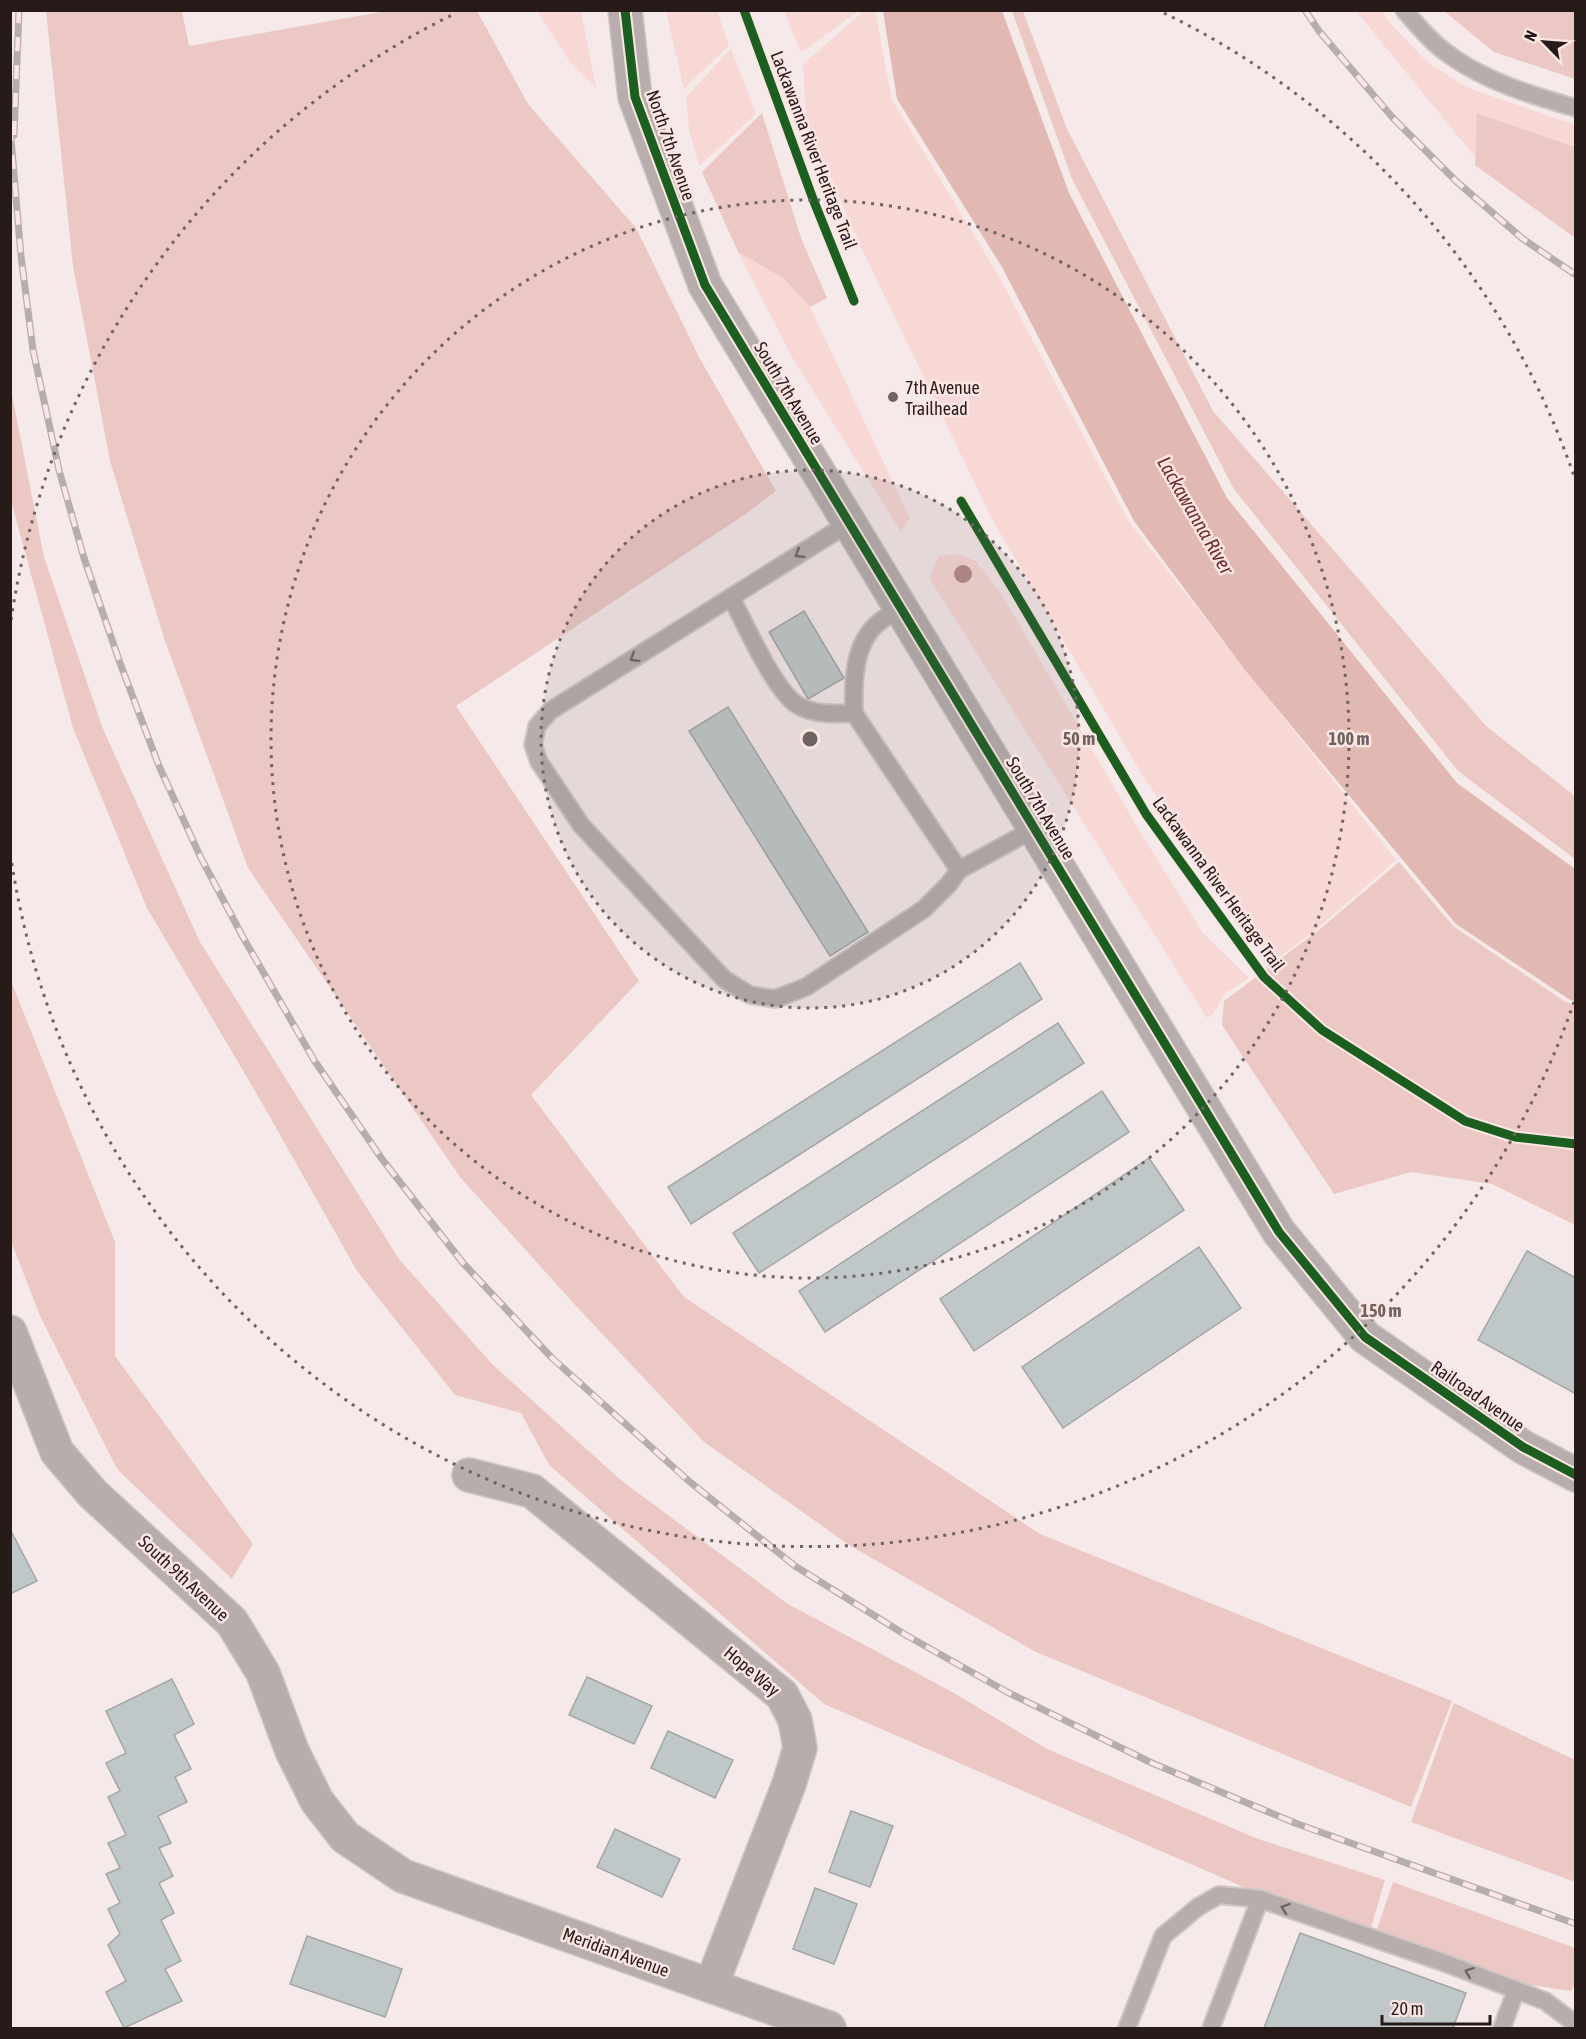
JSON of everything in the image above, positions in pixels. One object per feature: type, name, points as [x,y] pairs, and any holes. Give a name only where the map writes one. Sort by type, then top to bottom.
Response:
[{"type":"street","name":"North 7th Avenue","points":[[625,10],[635,97],[705,285]]},
{"type":"street","name":"South 7th Avenue","points":[[705,285],[1279,1232],[1365,1337]]},
{"type":"street","name":"South 9th Avenue","points":[[10,1332],[57,1452],[93,1494],[232,1622],[263,1673],[292,1751],[316,1801],[345,1837],[403,1876]]},
{"type":"street","name":"Railroad Avenue","points":[[1365,1337],[1523,1447],[1575,1475]]},
{"type":"street","name":"Hope Way","points":[[469,1475],[532,1491],[782,1695],[795,1719],[800,1748],[789,1784],[711,1986]]},
{"type":"street","name":"Meridian Avenue","points":[[403,1876],[829,2028]]},
{"type":"lane","points":[[1404,10],[1450,56],[1475,70],[1535,96],[1575,108]]},
{"type":"lane","points":[[849,523],[550,711],[537,726],[533,745],[539,762],[581,825],[724,979],[750,995],[775,999],[806,987],[924,909],[949,884],[959,870],[1034,829]]},
{"type":"lane","points":[[731,597],[778,684],[795,704],[813,712],[854,713]]},
{"type":"lane","points":[[900,608],[875,626],[858,653],[853,688],[854,713],[959,870]]},
{"type":"lane","points":[[1127,2028],[1163,1936],[1198,1907],[1219,1896],[1260,1899],[1442,1962],[1545,2001],[1569,2019],[1575,2027]]},
{"type":"lane","points":[[1211,2028],[1260,1899]]},
{"type":"lane","points":[[1502,2028],[1516,1990]]},
{"type":"shaded area","points":[[46,11],[182,11],[189,46],[386,11],[477,11],[528,104],[636,228],[700,359],[776,491],[747,513],[456,706],[639,981],[531,1095],[684,1297],[1040,1534],[1452,1701],[1411,1807],[1036,1652],[849,1545],[704,1442],[576,1306],[460,1177],[248,868],[164,638],[110,461],[73,266]]},
{"type":"shaded area","points":[[537,11],[581,11],[596,88],[570,62]]},
{"type":"shaded area","points":[[666,11],[717,11],[729,45],[684,89]]},
{"type":"shaded area","points":[[784,11],[858,11],[801,53]]},
{"type":"shaded area","points":[[864,11],[875,11],[892,100],[996,271],[1129,522],[1396,860],[1318,928],[1274,961],[1244,924],[1143,776],[993,521],[859,243],[806,119],[803,64]]},
{"type":"shaded area","points":[[1012,11],[1023,11],[1067,129],[1213,411],[1486,726],[1575,796],[1575,859],[1458,771],[1234,489],[1072,179]]},
{"type":"shaded area","points":[[1356,11],[1382,11],[1427,62],[1468,88],[1575,125],[1575,147],[1478,113],[1475,157]]},
{"type":"shaded area","points":[[1444,11],[1575,11],[1575,79],[1494,52]]},
{"type":"shaded area","points":[[731,49],[756,114],[699,166],[689,130],[686,97]]},
{"type":"shaded area","points":[[762,113],[801,238],[827,298],[810,307],[783,278],[738,252],[702,172]]},
{"type":"shaded area","points":[[1477,113],[1575,147],[1575,238],[1475,165]]},
{"type":"shaded area","points":[[738,252],[783,278],[810,307],[910,518],[901,532],[792,357]]},
{"type":"shaded area","points":[[10,385],[44,557],[103,729],[200,942],[399,1259],[493,1365],[622,1481],[788,1604],[954,1693],[1047,1749],[1258,1839],[1385,1880],[1367,1941],[824,1704],[549,1465],[521,1413],[455,1395],[357,1271],[258,1096],[147,908],[73,728],[11,501]]},
{"type":"shaded area","points":[[957,554],[976,561],[1001,593],[1139,830],[1203,933],[1249,978],[1228,992],[1227,990],[1213,1014],[1207,1018],[929,578],[939,556]]},
{"type":"shaded area","points":[[1399,862],[1453,926],[1564,1001],[1575,1006],[1575,1225],[1492,1184],[1411,1172],[1334,1194],[1222,1025],[1224,1001],[1319,930]]},
{"type":"shaded area","points":[[11,981],[115,1242],[115,1356],[253,1544],[232,1579],[117,1469],[40,1316],[11,1241]]},
{"type":"shaded area","points":[[1454,1703],[1575,1760],[1575,1882],[1411,1822]]},
{"type":"shaded area","points":[[1393,1882],[1575,1948],[1575,1984],[1571,1991],[1445,1972],[1372,1944]]},
{"type":"water","name":"Lackawanna River","points":[[883,11],[1002,11],[1069,193],[1227,498],[1457,783],[1575,869],[1575,1002],[1456,924],[1245,670],[1134,521],[1002,267],[897,99]]},
{"type":"building","points":[[804,611],[844,678],[808,699],[769,632]]},
{"type":"building","points":[[728,707],[868,932],[830,956],[689,731]]},
{"type":"building","points":[[1020,963],[1042,999],[691,1224],[668,1187]]},
{"type":"building","points":[[1058,1023],[1084,1063],[759,1273],[733,1233]]},
{"type":"building","points":[[1102,1091],[1129,1132],[825,1332],[799,1291]]},
{"type":"building","points":[[1149,1158],[1184,1210],[974,1351],[940,1299]]},
{"type":"building","points":[[1199,1247],[1241,1308],[1063,1428],[1022,1367]]},
{"type":"building","points":[[1527,1251],[1576,1278],[1576,1394],[1478,1340]]},
{"type":"building","points":[[10,1529],[37,1581],[10,1594]]},
{"type":"building","points":[[587,1677],[652,1706],[634,1744],[569,1715]]},
{"type":"building","points":[[172,1679],[194,1724],[174,1735],[191,1769],[175,1777],[187,1802],[158,1816],[171,1843],[159,1848],[173,1876],[159,1883],[174,1913],[161,1920],[181,1961],[165,1969],[182,2001],[124,2028],[106,1992],[126,1981],[108,1945],[120,1934],[108,1909],[120,1903],[106,1874],[120,1868],[108,1843],[126,1835],[108,1797],[120,1791],[106,1763],[126,1753],[106,1711]]},
{"type":"building","points":[[668,1731],[733,1760],[715,1798],[651,1768]]},
{"type":"building","points":[[851,1811],[893,1826],[870,1887],[829,1872]]},
{"type":"building","points":[[615,1829],[680,1859],[662,1897],[597,1867]]},
{"type":"building","points":[[815,1888],[857,1904],[834,1964],[793,1949]]},
{"type":"building","points":[[1300,1933],[1466,1993],[1453,2028],[1264,2028]]},
{"type":"building","points":[[307,1936],[402,1969],[385,2017],[290,1984]]},
{"type":"railway","points":[[14,135],[19,10]]},
{"type":"railway","points":[[1305,10],[1319,31],[1393,118],[1457,182],[1523,239],[1576,275]]},
{"type":"railway","points":[[10,127],[21,256],[33,350],[59,470],[84,558],[159,766],[201,858],[244,939],[314,1060],[382,1159],[463,1263],[552,1358],[690,1482],[795,1566],[904,1634],[1007,1692],[1152,1763],[1295,1823],[1576,1924]]},
{"type":"cycle path","points":[[625,10],[635,97],[705,285],[1279,1232],[1365,1337],[1523,1447],[1576,1475]]},
{"type":"cycle path","name":"Lackawanna River Heritage Trail","points":[[744,10],[813,199],[854,301]]},
{"type":"cycle path","name":"Lackawanna River Heritage Trail","points":[[961,501],[1146,814],[1264,977],[1322,1030],[1465,1121],[1515,1137],[1576,1144]]},
{"type":"place","name":"7th Avenue Trailhead","points":[[893,397]]}]
